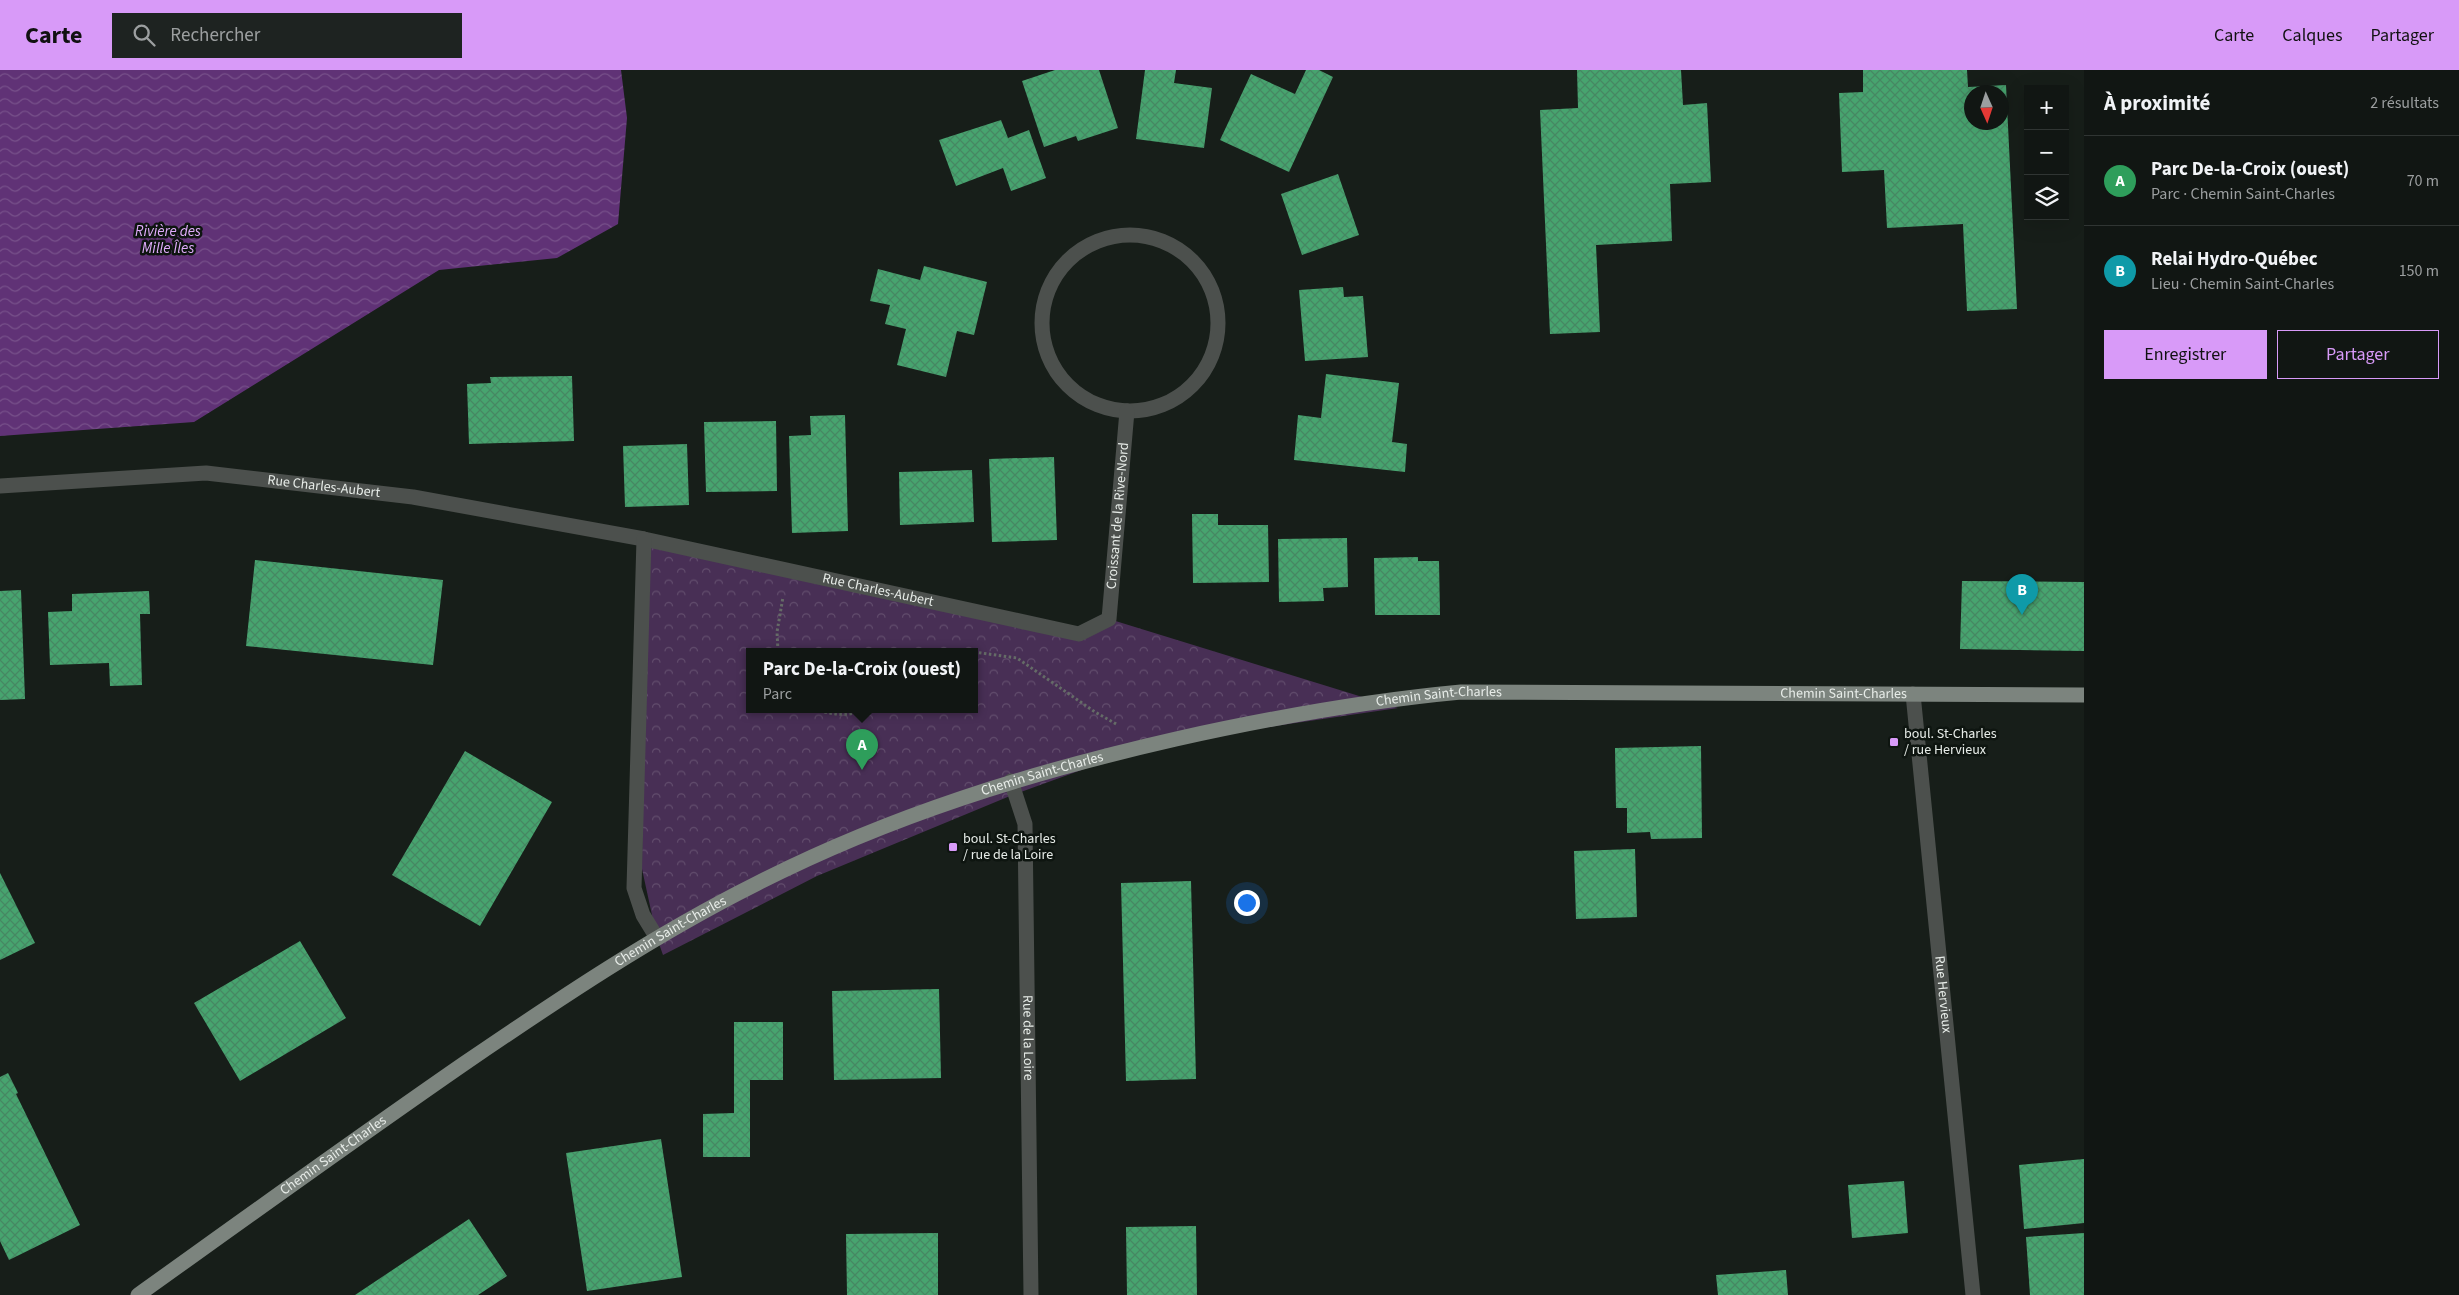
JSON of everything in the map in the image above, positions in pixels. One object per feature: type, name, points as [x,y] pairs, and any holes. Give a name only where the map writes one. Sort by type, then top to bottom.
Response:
[{"type":"main road","name":"Chemin Saint-Charles","points":[[138,1295],[354,1140],[537,1013],[657,938],[757,883],[846,842],[945,802],[1011,781],[1153,744],[1287,716],[1399,698],[1461,692],[2084,695]]},
{"type":"street","points":[[1137,234],[1167,241],[1192,258],[1210,283],[1219,312],[1217,342],[1205,371],[1185,393],[1157,407],[1127,411],[1099,406],[1075,392],[1056,372],[1044,346],[1041,319],[1047,292],[1060,267],[1081,249],[1106,237],[1137,234]]},
{"type":"street","name":"Croissant de la Rive-Nord","points":[[1109,619],[1127,411]]},
{"type":"street","name":"Rue Charles-Aubert","points":[[0,486],[206,473],[413,497],[644,539],[1079,634],[1109,619]]},
{"type":"street","points":[[644,539],[644,593],[634,888],[643,914],[657,938]]},
{"type":"street","name":"Rue Hervieux","points":[[1913,694],[1973,1295]]},
{"type":"street","name":"Rue de la Loire","points":[[1011,781],[1025,824],[1030,1295]]},
{"type":"path","points":[[778,648],[777,632],[787,570]]},
{"type":"path","points":[[978,653],[1018,658],[1095,712],[1153,744]]},
{"type":"path","points":[[844,713],[860,713]]},
{"type":"green space","points":[[644,539],[1079,634],[1109,619],[1398,708],[1153,744],[1010,796],[817,876],[663,955],[657,938],[642,869]]},
{"type":"water","name":"Rivière des Mille Îles","points":[[0,70],[621,70],[627,118],[618,224],[557,258],[439,270],[194,422],[0,436]]},
{"type":"building","points":[[1055,70],[1099,70],[1118,128],[1078,141],[1076,136],[1044,147],[1022,81]]},
{"type":"building","points":[[1145,70],[1176,70],[1174,83],[1212,88],[1204,148],[1136,139]]},
{"type":"building","points":[[1306,70],[1319,70],[1333,77],[1289,172],[1220,140],[1251,74],[1295,94]]},
{"type":"building","points":[[1577,70],[1681,70],[1683,105],[1707,103],[1711,182],[1670,184],[1672,241],[1596,245],[1600,332],[1550,334],[1540,110],[1578,108]]},
{"type":"building","points":[[1863,70],[1967,70],[1968,85],[1964,85],[1964,130],[2008,130],[2017,309],[1967,311],[1963,224],[1887,228],[1884,170],[1842,172],[1839,93],[1863,92]]},
{"type":"building","points":[[1001,120],[1008,138],[1029,130],[1046,178],[1011,191],[1003,168],[956,186],[939,140]]},
{"type":"building","points":[[1338,174],[1359,235],[1302,255],[1281,194]]},
{"type":"building","points":[[924,266],[987,282],[974,335],[957,331],[946,377],[897,365],[906,329],[885,324],[890,305],[870,301],[878,269],[920,280]]},
{"type":"building","points":[[1343,287],[1344,297],[1363,296],[1368,357],[1305,361],[1299,290]]},
{"type":"building","points":[[1326,374],[1399,383],[1392,442],[1407,444],[1405,472],[1294,460],[1298,415],[1321,418]]},
{"type":"building","points":[[572,376],[574,441],[469,444],[467,384],[491,383],[490,377]]},
{"type":"building","points":[[845,415],[848,531],[792,533],[789,436],[811,435],[810,416]]},
{"type":"building","points":[[776,421],[777,491],[706,492],[704,422]]},
{"type":"building","points":[[687,444],[689,505],[625,507],[623,446]]},
{"type":"building","points":[[1054,457],[1057,540],[992,542],[989,459]]},
{"type":"building","points":[[972,470],[974,522],[900,525],[899,472]]},
{"type":"building","points":[[1192,514],[1218,514],[1218,525],[1268,525],[1269,582],[1193,583]]},
{"type":"building","points":[[1347,538],[1348,587],[1323,588],[1324,601],[1279,602],[1278,539]]},
{"type":"building","points":[[1418,557],[1418,561],[1439,561],[1440,615],[1375,615],[1374,558]]},
{"type":"building","points":[[255,560],[443,580],[433,665],[246,646]]},
{"type":"building","points":[[1962,581],[2084,582],[2084,651],[1960,649]]},
{"type":"building","points":[[21,590],[25,699],[0,700],[0,591]]},
{"type":"building","points":[[149,591],[150,614],[140,614],[142,685],[110,686],[109,663],[50,665],[48,612],[72,611],[72,594]]},
{"type":"building","points":[[1701,746],[1702,838],[1651,839],[1650,832],[1627,833],[1627,808],[1616,808],[1615,748]]},
{"type":"building","points":[[465,751],[552,802],[480,926],[392,875]]},
{"type":"building","points":[[1635,849],[1637,917],[1576,919],[1574,851]]},
{"type":"building","points":[[0,873],[35,943],[0,960]]},
{"type":"building","points":[[1191,881],[1196,1079],[1126,1081],[1121,883]]},
{"type":"building","points":[[300,941],[346,1018],[240,1081],[194,1003]]},
{"type":"building","points":[[939,989],[941,1078],[834,1080],[832,991]]},
{"type":"building","points":[[734,1022],[783,1022],[783,1080],[750,1080],[750,1157],[703,1157],[703,1114],[734,1113]]},
{"type":"building","points":[[8,1073],[18,1093],[16,1094],[80,1225],[9,1260],[0,1241],[0,1077]]},
{"type":"building","points":[[661,1139],[682,1277],[587,1291],[566,1153]]},
{"type":"building","points":[[2084,1159],[2084,1223],[2024,1229],[2019,1165]]},
{"type":"building","points":[[1904,1181],[1908,1233],[1852,1238],[1848,1185]]},
{"type":"building","points":[[469,1219],[507,1276],[478,1295],[355,1295]]},
{"type":"building","points":[[1196,1226],[1197,1295],[1127,1295],[1126,1227]]},
{"type":"building","points":[[938,1233],[938,1295],[847,1295],[846,1234]]},
{"type":"building","points":[[2084,1233],[2084,1295],[2030,1295],[2026,1237]]},
{"type":"building","points":[[1786,1270],[1788,1295],[1718,1295],[1716,1275]]},
{"type":"place","name":"Relai Hydro-Québec","points":[[2022,615]]},
{"type":"place","name":"boul. St-Charles / rue Hervieux","points":[[1894,742]]},
{"type":"place","name":"Parc De-la-Croix (ouest)","points":[[862,770]]},
{"type":"place","name":"boul. St-Charles / rue de la Loire","points":[[953,847]]}]
